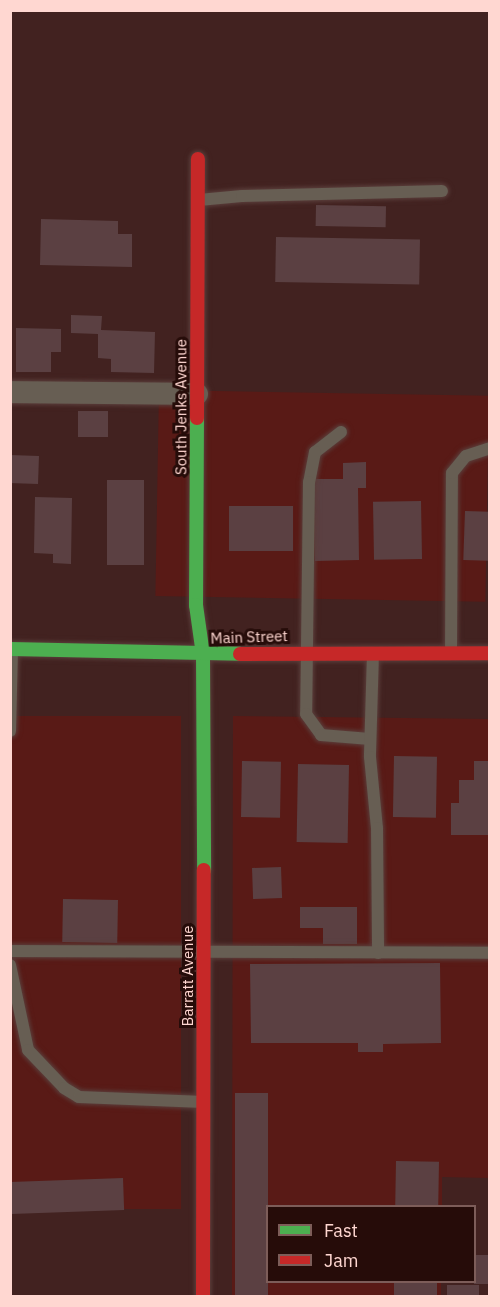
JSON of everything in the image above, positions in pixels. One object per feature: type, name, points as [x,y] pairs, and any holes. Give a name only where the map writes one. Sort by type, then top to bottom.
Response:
[{"type":"street","name":"South Jenks Avenue","points":[[198,159],[196,605],[203,655]]},
{"type":"street","points":[[10,392],[197,394]]},
{"type":"street","name":"Main Street","points":[[11,649],[203,655],[306,652],[489,653]]},
{"type":"street","name":"Barratt Avenue","points":[[203,655],[205,952],[203,1296]]},
{"type":"lane","points":[[198,200],[242,196],[442,191]]},
{"type":"lane","points":[[341,432],[315,452],[309,482],[306,714],[321,735],[370,739]]},
{"type":"lane","points":[[451,652],[449,489],[452,473],[466,456],[489,448]]},
{"type":"lane","points":[[10,731],[11,649]]},
{"type":"lane","points":[[372,652],[370,739],[377,828],[378,953]]},
{"type":"lane","points":[[10,951],[489,953]]},
{"type":"lane","points":[[10,965],[28,1050],[64,1088],[79,1097],[205,1102]]},
{"type":"shaded area","points":[[159,390],[489,396],[485,602],[155,596]]},
{"type":"shaded area","points":[[11,716],[181,716],[181,1209],[11,1209]]},
{"type":"shaded area","points":[[233,716],[489,719],[489,1178],[442,1177],[442,1205],[266,1205],[266,1283],[441,1283],[441,1296],[232,1296]]},
{"type":"building","points":[[316,205],[386,206],[386,227],[316,226]]},
{"type":"building","points":[[41,219],[118,221],[118,234],[132,234],[132,267],[40,265]]},
{"type":"building","points":[[276,237],[420,240],[419,285],[275,282]]},
{"type":"building","points":[[71,315],[102,316],[101,330],[155,332],[154,373],[111,372],[111,359],[98,358],[98,334],[71,333]]},
{"type":"building","points":[[16,328],[61,329],[61,352],[51,352],[51,372],[16,372]]},
{"type":"building","points":[[78,411],[108,411],[108,437],[78,437]]},
{"type":"building","points":[[10,455],[39,456],[38,484],[10,483]]},
{"type":"building","points":[[366,462],[366,488],[358,488],[359,560],[315,561],[314,479],[343,479],[343,463]]},
{"type":"building","points":[[107,480],[144,480],[144,565],[107,565]]},
{"type":"building","points":[[35,497],[72,498],[71,564],[53,563],[53,554],[34,553]]},
{"type":"building","points":[[421,501],[422,559],[374,560],[373,502]]},
{"type":"building","points":[[229,506],[293,506],[293,551],[229,551]]},
{"type":"building","points":[[465,511],[490,512],[488,561],[463,560]]},
{"type":"building","points":[[394,756],[437,757],[436,818],[393,817]]},
{"type":"building","points":[[242,761],[281,762],[280,818],[241,817]]},
{"type":"building","points":[[474,761],[490,761],[490,835],[451,835],[451,803],[459,803],[459,780],[474,780]]},
{"type":"building","points":[[298,764],[349,765],[348,843],[297,842]]},
{"type":"building","points":[[281,867],[282,898],[253,899],[252,868]]},
{"type":"building","points":[[63,899],[118,900],[117,943],[62,942]]},
{"type":"building","points":[[300,907],[357,907],[357,944],[323,944],[323,928],[300,928]]},
{"type":"building","points":[[440,963],[441,1043],[383,1044],[383,1052],[358,1052],[358,1043],[251,1043],[250,964]]},
{"type":"building","points":[[235,1093],[268,1093],[266,1283],[268,1283],[268,1296],[235,1296]]},
{"type":"building","points":[[396,1161],[439,1162],[438,1205],[395,1205]]},
{"type":"building","points":[[123,1178],[124,1210],[11,1214],[10,1182]]},
{"type":"building","points":[[476,1255],[490,1255],[490,1284],[474,1284],[476,1283]]},
{"type":"building","points":[[394,1283],[437,1283],[437,1296],[394,1296]]},
{"type":"building","points":[[447,1285],[479,1285],[479,1296],[447,1296]]},
{"type":"traffic: fast","points":[[197,418],[196,605],[203,655],[204,870]]},
{"type":"traffic: fast","points":[[10,649],[240,654]]},
{"type":"traffic: jam","points":[[197,418],[198,159]]},
{"type":"traffic: jam","points":[[240,654],[490,653]]},
{"type":"traffic: jam","points":[[203,1296],[204,870]]}]
